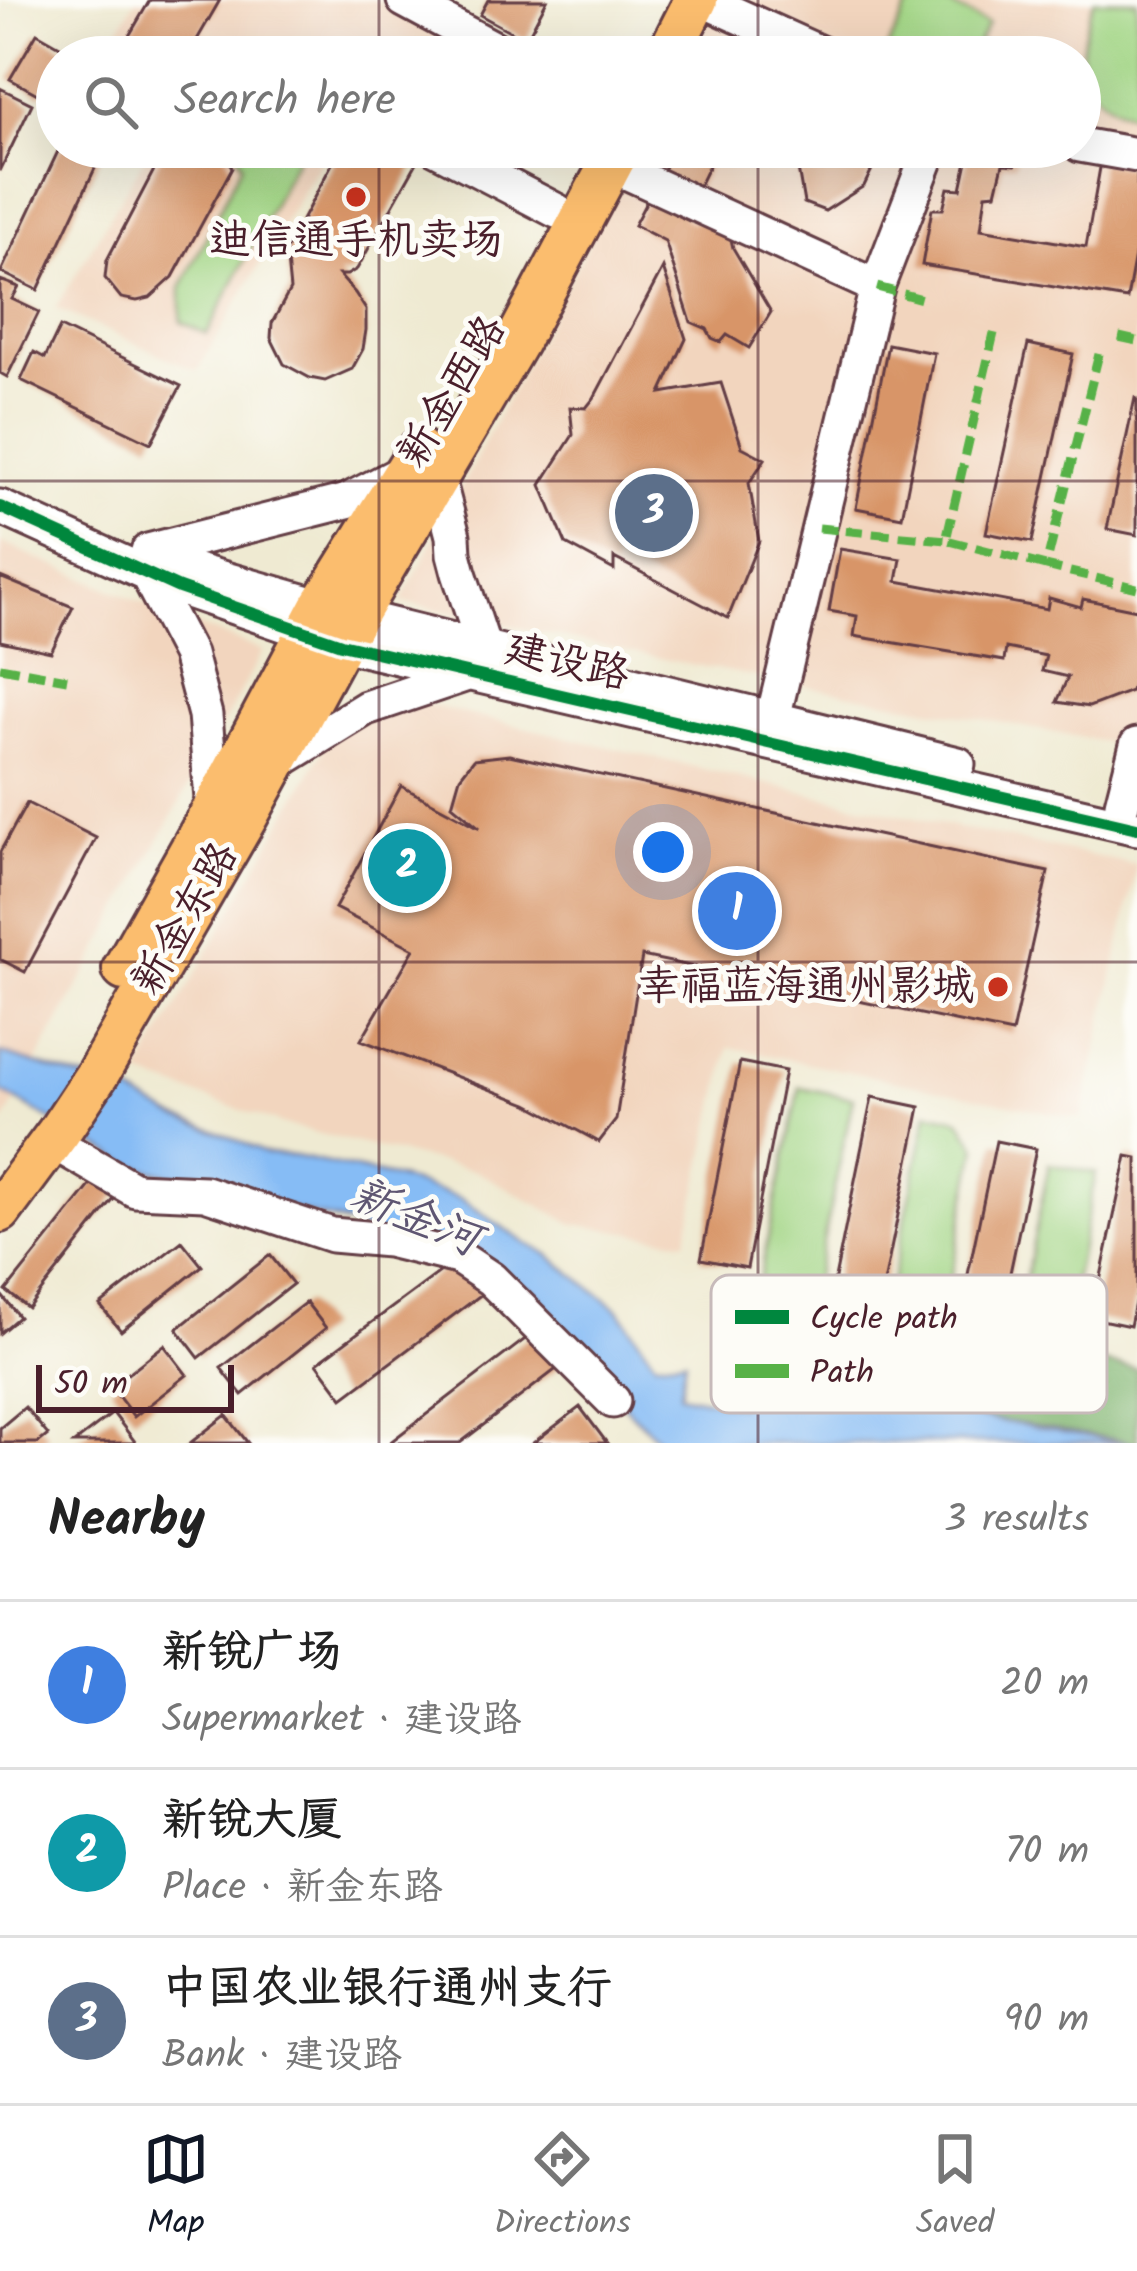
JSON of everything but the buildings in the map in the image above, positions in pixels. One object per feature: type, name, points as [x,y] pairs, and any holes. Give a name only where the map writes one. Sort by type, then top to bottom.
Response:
[{"type":"main road","points":[[648,36],[666,0]]},
{"type":"main road","points":[[679,36],[699,0]]},
{"type":"main road","name":"新金西路","points":[[422,472],[472,365],[557,211],[595,168]]},
{"type":"main road","name":"新金西路","points":[[331,625],[422,472],[517,340],[601,168]]},
{"type":"main road","name":"新金东路","points":[[0,1211],[274,764],[331,625]]},
{"type":"main road","name":"新金东路","points":[[86,1066],[213,811],[331,625]]},
{"type":"main road","name":"新金东路","points":[[0,1167],[46,1135]]},
{"type":"street","points":[[404,0],[471,36]]},
{"type":"street","points":[[699,0],[781,36]]},
{"type":"street","points":[[1101,149],[1137,155]]},
{"type":"street","points":[[474,168],[557,211]]},
{"type":"street","points":[[638,168],[877,287]]},
{"type":"street","points":[[773,718],[877,287],[924,168]]},
{"type":"street","points":[[213,811],[206,715],[190,654],[148,562],[347,501],[422,472],[453,536],[476,661],[366,708],[274,764]]},
{"type":"street","name":"建设路","points":[[0,485],[148,562],[179,588],[1132,813]]},
{"type":"street","name":"建设路","points":[[0,507],[148,562]]},
{"type":"street","name":"建设路","points":[[476,661],[773,718],[1132,813]]},
{"type":"street","points":[[1132,813],[1137,746]]},
{"type":"street","points":[[46,1135],[135,1190],[205,1193],[332,1235],[388,1240],[458,1257],[490,1279],[613,1401]]},
{"type":"shaded area","points":[[135,0],[377,0],[448,36],[115,36]]},
{"type":"shaded area","points":[[715,0],[1137,0],[1137,748],[668,660],[401,602],[628,168],[1101,168],[1101,36],[697,36]]},
{"type":"shaded area","points":[[139,168],[317,168],[197,371],[56,308]]},
{"type":"shaded area","points":[[0,542],[263,651],[0,1129]]},
{"type":"shaded area","points":[[358,689],[1137,865],[1082,1119],[729,1047],[686,1241],[573,1224],[476,1171],[291,1127],[138,1075]]},
{"type":"green space","points":[[912,0],[939,0],[988,24],[982,36],[894,36]]},
{"type":"green space","points":[[1094,0],[1137,0],[1137,116],[1101,98],[1101,36],[1085,33]]},
{"type":"green space","points":[[240,168],[291,168],[207,334],[181,322],[181,288]]},
{"type":"green space","points":[[800,1087],[853,1098],[816,1275],[760,1275]]},
{"type":"green space","points":[[928,1112],[960,1119],[977,1147],[951,1275],[893,1275]]},
{"type":"green space","points":[[1049,1164],[1096,1173],[1075,1275],[1027,1275]]},
{"type":"green space","points":[[1107,1364],[1137,1369],[1137,1443],[954,1413],[1107,1413]]},
{"type":"water","name":"新金河","points":[[0,1053],[129,1093],[176,1118],[267,1154],[401,1179],[461,1199],[546,1253],[619,1310],[655,1362],[685,1359],[680,1394],[711,1400],[711,1413],[952,1413],[1129,1443],[662,1443],[615,1396],[537,1295],[456,1249],[129,1164],[0,1091]]},
{"type":"marked path","points":[[877,287],[926,300]]},
{"type":"marked path","points":[[994,333],[946,540],[1046,566]]},
{"type":"marked path","points":[[1119,337],[1137,341]]},
{"type":"marked path","points":[[1099,354],[1046,566],[1137,588]]},
{"type":"marked path","points":[[819,528],[946,540]]},
{"type":"marked path","points":[[0,667],[67,679]]},
{"type":"cycle path","points":[[0,507],[179,588],[341,644],[1137,828]]},
{"type":"place","name":"迪信通手机卖场","points":[[356,197]]},
{"type":"place","name":"中国农业银行通州支行","points":[[654,513]]},
{"type":"place","name":"新锐大厦","points":[[407,868]]},
{"type":"place","name":"新锐广场","points":[[737,911]]},
{"type":"place","name":"幸福蓝海通州影城","points":[[998,987]]}]
